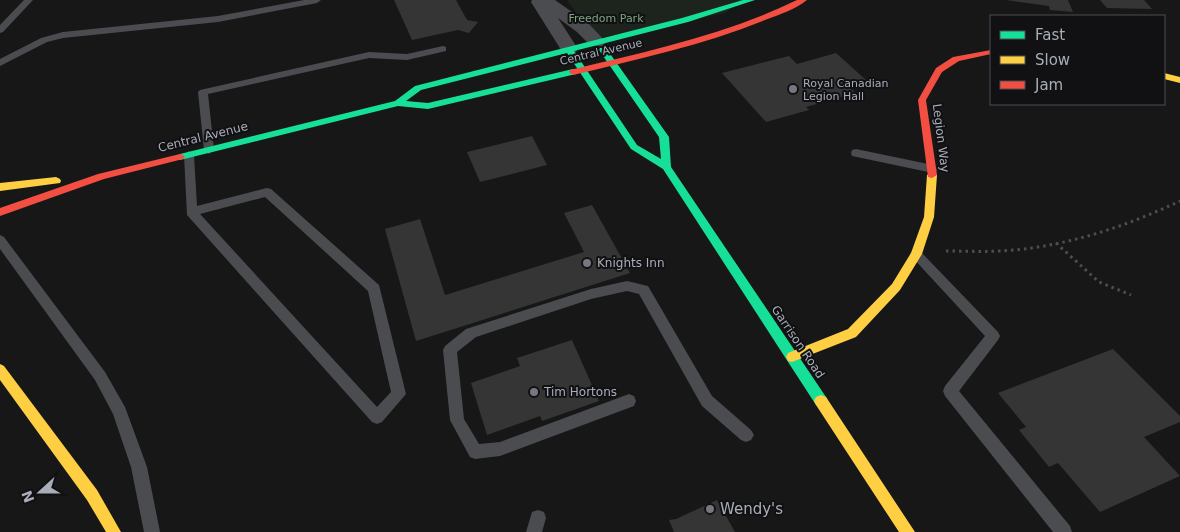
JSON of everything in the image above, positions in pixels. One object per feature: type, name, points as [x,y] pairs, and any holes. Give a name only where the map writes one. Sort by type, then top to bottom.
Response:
[{"type":"main road","name":"Central Avenue","points":[[398,103],[418,88],[694,18],[751,0]]},
{"type":"main road","name":"Central Avenue","points":[[0,212],[102,176],[398,103],[428,106],[583,70],[750,24],[781,13],[803,0]]},
{"type":"main road","name":"Garrison Road","points":[[597,42],[613,62],[664,137],[666,167]]},
{"type":"main road","name":"Garrison Road","points":[[570,49],[634,147],[666,167],[908,532]]},
{"type":"main road","name":"Legion Way","points":[[792,357],[852,332],[896,287],[918,249],[929,217],[933,169],[922,100],[939,70],[956,58],[990,52]]},
{"type":"main road","points":[[1165,76],[1180,80]]},
{"type":"main road","name":"Central Avenue","points":[[0,187],[102,176]]},
{"type":"main road","points":[[0,370],[92,495],[114,532]]},
{"type":"street","points":[[538,0],[570,49]]},
{"type":"street","points":[[544,0],[583,28],[597,42]]},
{"type":"lane","points":[[0,30],[29,0]]},
{"type":"lane","points":[[0,63],[44,40],[63,35],[218,19],[317,0]]},
{"type":"lane","points":[[209,150],[203,92],[369,55],[407,57],[443,49]]},
{"type":"lane","points":[[856,153],[933,169]]},
{"type":"lane","points":[[189,155],[191,212],[378,417],[399,394],[374,289],[267,192],[191,212]]},
{"type":"lane","points":[[0,240],[100,376],[120,412],[139,467],[152,532]]},
{"type":"lane","points":[[918,249],[993,336],[950,391],[1064,532]]},
{"type":"lane","points":[[630,401],[500,450],[475,452],[456,420],[450,350],[471,333],[591,294],[628,286],[643,290],[707,401],[746,435]]},
{"type":"lane","points":[[92,495],[99,532]]},
{"type":"path","points":[[918,249],[1001,251],[1056,243],[1137,220],[1180,201]]},
{"type":"path","points":[[1056,243],[1081,269],[1116,292],[1132,295]]},
{"type":"green space","name":"Freedom Park","points":[[567,0],[743,0],[725,13],[604,37],[593,36]]},
{"type":"building","points":[[394,0],[456,0],[467,20],[478,22],[469,33],[458,30],[412,40]]},
{"type":"building","points":[[1006,0],[1068,0],[1073,12],[1050,10],[1049,6]]},
{"type":"building","points":[[1100,0],[1144,0],[1152,9],[1107,8]]},
{"type":"building","name":"Royal Canadian Legion Hall","points":[[836,53],[866,80],[846,85],[856,93],[806,107],[809,110],[766,122],[722,73],[789,56],[797,64]]},
{"type":"building","points":[[532,136],[547,165],[480,182],[467,152]]},
{"type":"building","name":"Knights Inn","points":[[592,205],[630,273],[416,341],[385,229],[420,219],[445,295],[584,252],[564,213]]},
{"type":"building","name":"Tim Hortons","points":[[572,340],[599,401],[542,421],[540,416],[487,435],[471,383],[520,366],[517,358]]},
{"type":"building","points":[[1113,349],[1180,416],[1180,422],[1144,437],[1180,476],[1100,512],[1058,463],[1049,467],[1019,430],[1026,427],[998,393]]},
{"type":"building","name":"Wendy's","points":[[717,500],[735,532],[674,532],[669,520],[676,519]]},
{"type":"traffic: fast","points":[[398,103],[418,88],[685,20],[751,0]]},
{"type":"traffic: fast","points":[[569,49],[634,147],[666,167],[821,401]]},
{"type":"traffic: fast","points":[[603,50],[664,137],[666,167]]},
{"type":"traffic: fast","points":[[180,157],[398,103],[428,106],[573,72]]},
{"type":"traffic: slow","points":[[1165,76],[1180,80]]},
{"type":"traffic: slow","points":[[792,357],[852,333],[896,287],[916,254],[929,217],[932,175]]},
{"type":"traffic: slow","points":[[0,187],[56,181]]},
{"type":"traffic: slow","points":[[0,370],[92,495],[114,532]]},
{"type":"traffic: slow","points":[[821,401],[908,532]]},
{"type":"traffic: jam","points":[[573,72],[661,51],[748,25],[803,0]]},
{"type":"traffic: jam","points":[[932,175],[922,100],[939,70],[956,59],[990,52]]},
{"type":"traffic: jam","points":[[0,212],[102,176],[180,157]]},
{"type":"place","name":"Royal Canadian Legion Hall","points":[[793,89]]},
{"type":"place","name":"Knights Inn","points":[[587,263]]},
{"type":"place","name":"Tim Hortons","points":[[534,392]]},
{"type":"place","name":"Wendy's","points":[[710,509]]}]
